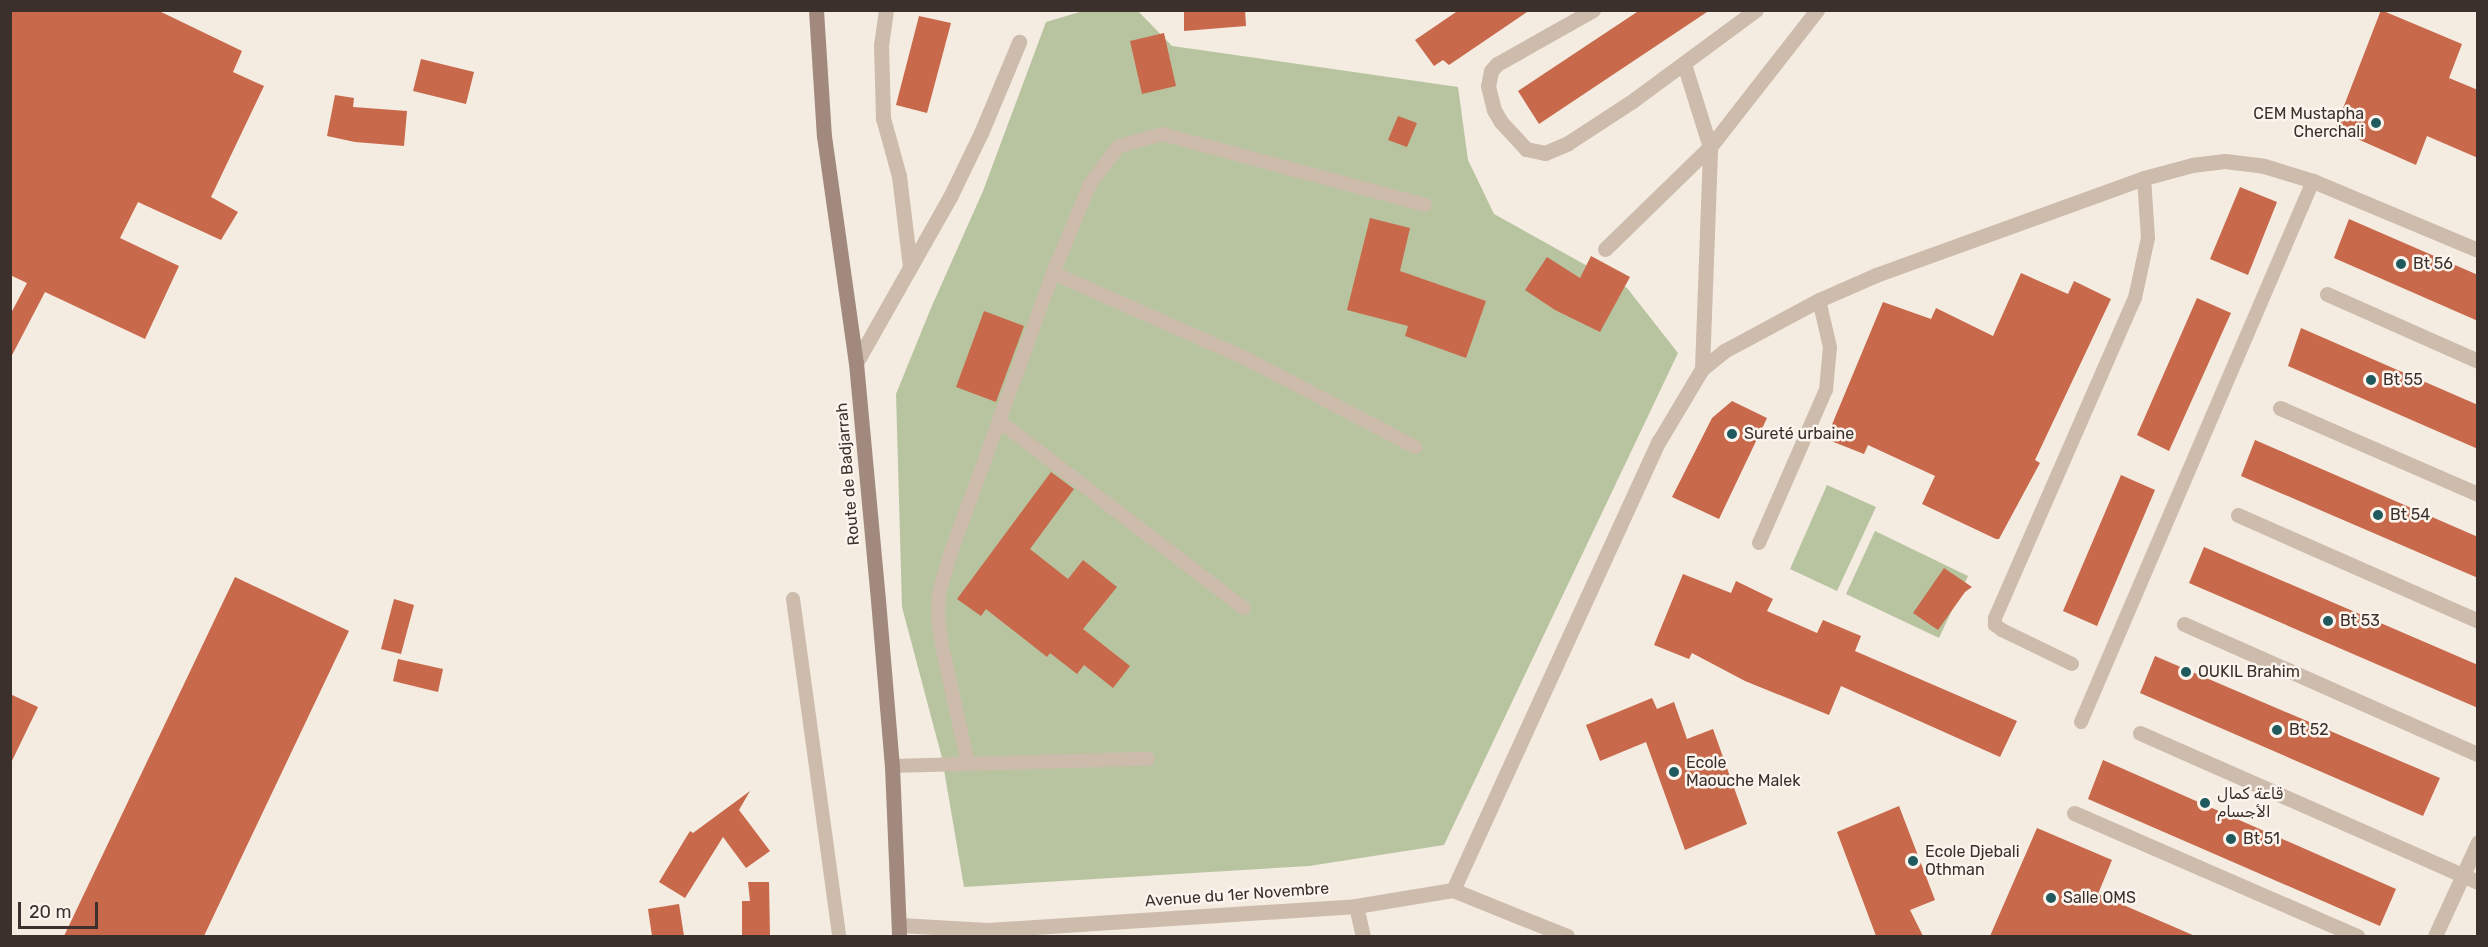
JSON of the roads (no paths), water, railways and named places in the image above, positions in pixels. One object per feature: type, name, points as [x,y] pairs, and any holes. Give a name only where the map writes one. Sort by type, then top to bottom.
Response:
[{"type":"main road","name":"Route de Badjarrah","points":[[816,10],[824,136],[856,363],[892,766],[899,931]]},
{"type":"street","points":[[886,10],[881,45],[881,98],[883,118],[900,185],[910,267]]},
{"type":"street","points":[[1593,10],[1497,64],[1491,72],[1488,86],[1494,110],[1506,129],[1526,149],[1545,153],[1568,142],[1684,64],[1756,10]]},
{"type":"street","points":[[1605,249],[1710,147],[1817,10]]},
{"type":"street","points":[[856,363],[935,225],[981,133],[1019,42]]},
{"type":"street","points":[[1684,64],[1710,147],[1702,369]]},
{"type":"street","points":[[1567,936],[1453,890],[1659,441],[1702,369],[1724,351],[1819,300],[1876,275],[2144,178],[2192,165],[2225,161],[2264,166],[2313,181],[2478,250]]},
{"type":"street","points":[[2327,294],[2478,361]]},
{"type":"street","points":[[2280,408],[2478,494]]},
{"type":"street","points":[[2238,515],[2478,621]]},
{"type":"street","points":[[2184,624],[2478,754]]},
{"type":"street","points":[[2140,733],[2478,882]]},
{"type":"street","points":[[2074,813],[2357,936]]},
{"type":"street","points":[[2435,936],[2478,842]]},
{"type":"street","name":"Avenue du 1er Novembre","points":[[899,931],[988,933],[1356,906],[1453,890]]},
{"type":"street","points":[[1356,906],[1363,936]]},
{"type":"lane","points":[[968,764],[942,646],[938,617],[939,593],[951,552],[1053,273],[1090,184],[1119,146],[1162,134],[1425,205]]},
{"type":"lane","points":[[2072,664],[2002,630],[1995,625],[1995,618],[2135,298],[2148,238],[2144,178]]},
{"type":"lane","points":[[2081,722],[2313,181]]},
{"type":"lane","points":[[1053,273],[1247,359],[1415,447]]},
{"type":"lane","points":[[1759,543],[1826,390],[1830,347],[1819,300]]},
{"type":"lane","points":[[999,421],[1245,608]]},
{"type":"lane","points":[[793,599],[839,936]]},
{"type":"lane","points":[[892,766],[1148,759]]},
{"type":"place","name":"CEM Mustapha Cherchali","points":[[2376,123]]},
{"type":"place","name":"Bt 56","points":[[2401,264]]},
{"type":"place","name":"Bt 55","points":[[2371,380]]},
{"type":"place","name":"Sureté urbaine","points":[[1732,434]]},
{"type":"place","name":"Bt 54","points":[[2378,515]]},
{"type":"place","name":"Bt 53","points":[[2328,621]]},
{"type":"place","name":"OUKIL Brahim","points":[[2186,672]]},
{"type":"place","name":"Bt 52","points":[[2277,730]]},
{"type":"place","name":"Ecole Maouche Malek","points":[[1674,772]]},
{"type":"place","name":"قاعة كمال الأجسام","points":[[2205,803]]},
{"type":"place","name":"Bt 51","points":[[2231,839]]},
{"type":"place","name":"Ecole Djebali Othman","points":[[1913,861]]},
{"type":"place","name":"Salle OMS","points":[[2051,898]]}]
